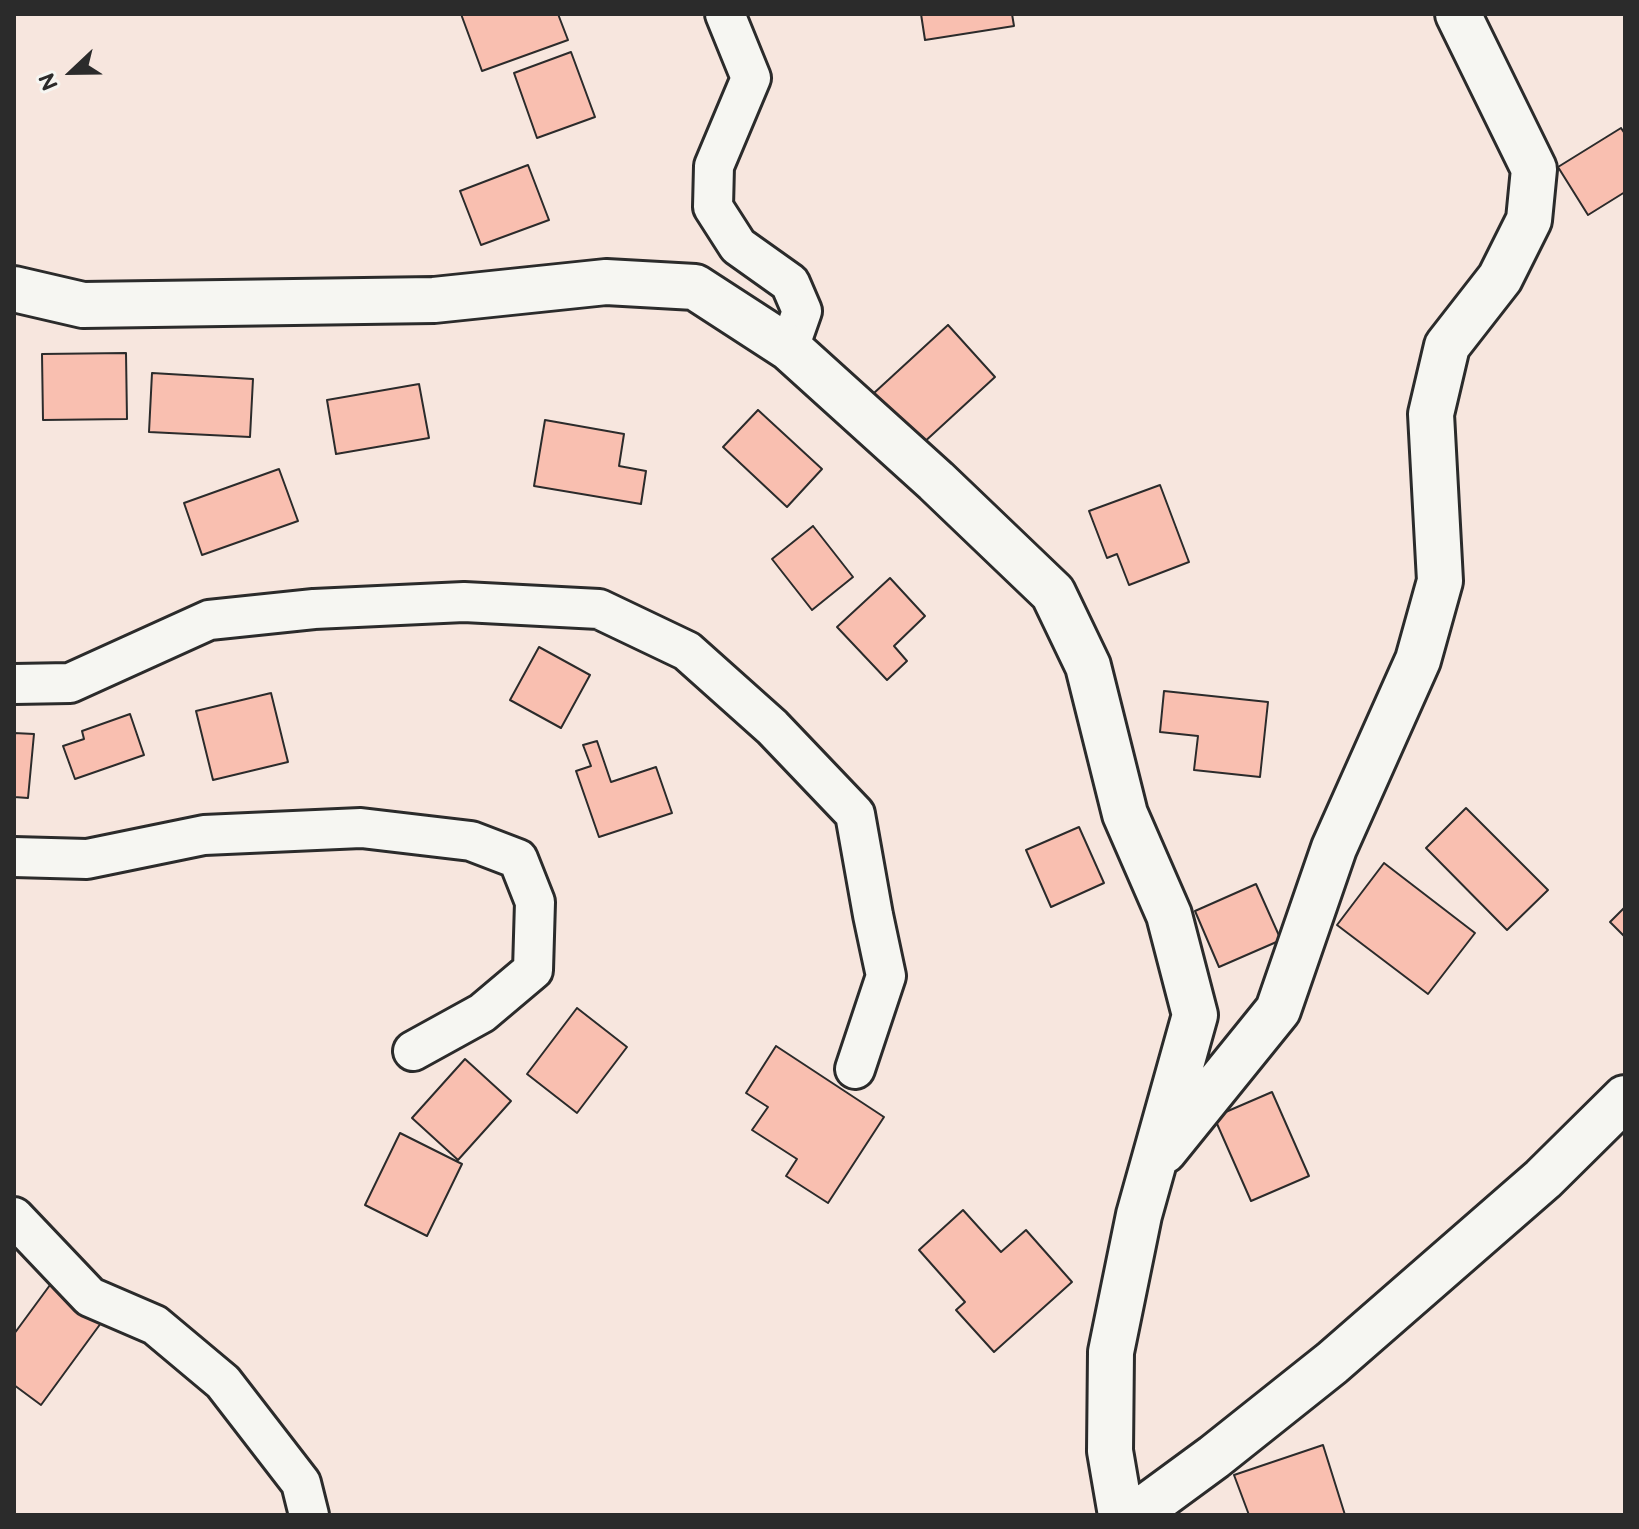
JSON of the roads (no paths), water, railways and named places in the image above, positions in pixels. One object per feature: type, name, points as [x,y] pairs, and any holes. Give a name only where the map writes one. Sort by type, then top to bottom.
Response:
[{"type":"street","points":[[725,14],[751,78],[714,166],[713,207],[738,246],[790,283],[802,311],[789,348]]},
{"type":"street","points":[[1154,1164],[1278,1010],[1334,848],[1418,660],[1440,581],[1431,414],[1447,346],[1500,278],[1529,220],[1534,169],[1458,14]]},
{"type":"street","points":[[14,289],[83,305],[434,300],[606,282],[695,287],[789,348],[936,481],[1053,593],[1088,666],[1125,814],[1169,915],[1195,1015],[1139,1215],[1111,1352],[1110,1451],[1121,1515]]},
{"type":"street","points":[[14,684],[70,683],[209,620],[314,609],[464,602],[599,609],[687,651],[772,727],[855,814],[886,976],[855,1069]]},
{"type":"street","points":[[14,857],[87,859],[204,835],[361,828],[471,841],[518,859],[535,902],[533,970],[482,1013],[413,1051]]},
{"type":"street","points":[[1135,1515],[1332,1363],[1543,1179],[1625,1098]]},
{"type":"street","points":[[14,1217],[90,1297],[155,1325],[223,1382],[301,1483],[309,1515]]}]
